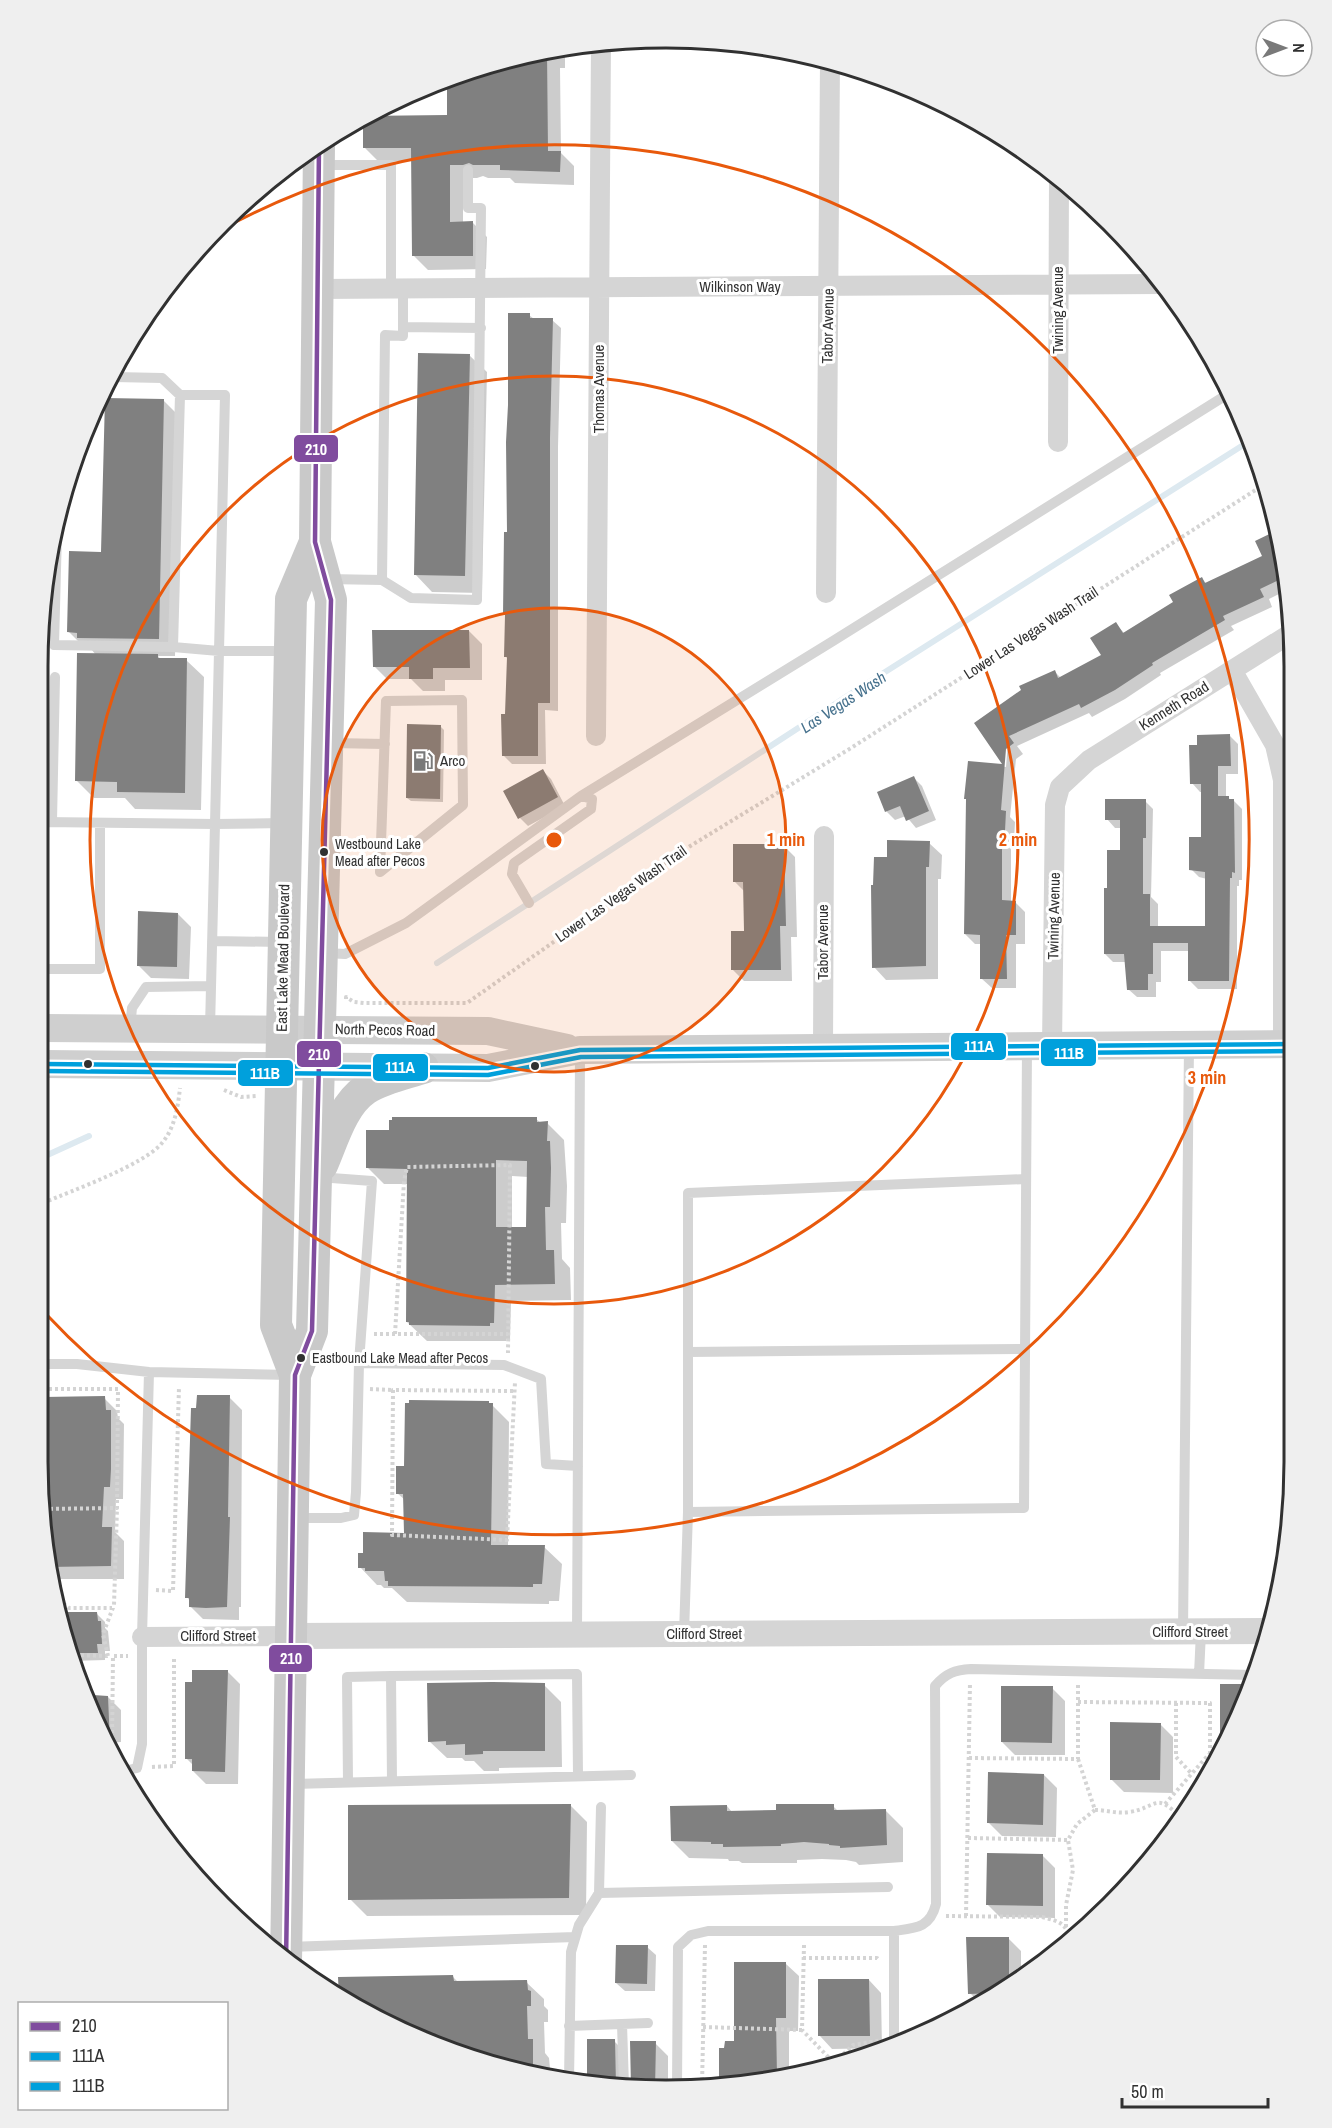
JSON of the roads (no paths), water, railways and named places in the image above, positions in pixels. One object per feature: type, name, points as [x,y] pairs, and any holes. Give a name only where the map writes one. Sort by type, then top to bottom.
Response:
[{"type":"main road","name":"East Lake Mead Boulevard","points":[[286,1949],[295,1375],[312,1331],[320,1067],[333,1029],[322,953],[331,600],[315,542],[319,155]]},
{"type":"main road","name":"East Lake Mead Boulevard","points":[[295,1375],[276,1325],[291,599],[315,542]]},
{"type":"main road","name":"North Pecos Road","points":[[48,1028],[488,1031],[580,1050]]},
{"type":"main road","name":"North Pecos Road","points":[[48,1064],[280,1080],[320,1067],[488,1068],[580,1050],[1284,1044]]},
{"type":"main road","points":[[316,1176],[341,1122],[355,1099],[376,1083],[423,1068]]},
{"type":"street","name":"Thomas Avenue","points":[[596,736],[601,51]]},
{"type":"street","name":"Tabor Avenue","points":[[826,593],[830,70]]},
{"type":"street","name":"Twining Avenue","points":[[1058,442],[1059,190]]},
{"type":"street","name":"Wilkinson Way","points":[[318,289],[1151,284]]},
{"type":"street","name":"Kenneth Road","points":[[1060,787],[1089,760],[1283,638]]},
{"type":"street","points":[[1232,670],[1275,745],[1283,780],[1284,846]]},
{"type":"street","name":"Twining Avenue","points":[[1039,1046],[1055,805],[1060,787]]},
{"type":"street","name":"Tabor Avenue","points":[[823,1048],[824,836]]},
{"type":"street","name":"Clifford Street","points":[[142,1637],[1260,1631]]},
{"type":"lane","points":[[319,155],[391,165],[397,289],[403,336],[385,335],[382,580]]},
{"type":"lane","points":[[326,579],[382,580],[411,598],[477,600],[481,208],[468,208],[468,170]]},
{"type":"lane","points":[[403,327],[481,327]]},
{"type":"lane","points":[[120,377],[162,378],[180,395],[225,395],[210,1028]]},
{"type":"lane","points":[[173,647],[180,395]]},
{"type":"lane","points":[[322,953],[345,954],[406,923],[581,796],[1222,398]]},
{"type":"lane","points":[[56,568],[54,645],[173,647],[219,651],[290,651]]},
{"type":"lane","points":[[52,821],[55,677]]},
{"type":"lane","points":[[462,700],[462,805],[380,872],[383,802],[385,744],[386,701],[462,700]]},
{"type":"lane","points":[[328,743],[385,744]]},
{"type":"lane","points":[[529,903],[512,874],[514,863],[591,809],[592,799],[581,796]]},
{"type":"lane","points":[[48,822],[286,823]]},
{"type":"lane","points":[[48,969],[100,969],[100,823]]},
{"type":"lane","points":[[212,941],[284,942]]},
{"type":"lane","points":[[130,1028],[132,1008],[147,987],[212,986]]},
{"type":"lane","points":[[1189,1045],[1192,1632],[1199,1674]]},
{"type":"lane","points":[[688,1512],[1024,1508],[1026,1179],[1039,1046]]},
{"type":"lane","points":[[577,1635],[580,1050]]},
{"type":"lane","points":[[293,1518],[341,1518],[354,1515],[356,1492],[359,1363],[372,1181],[316,1176]]},
{"type":"lane","points":[[684,1634],[688,1512],[688,1193],[1026,1179]]},
{"type":"lane","points":[[688,1352],[1024,1349]]},
{"type":"lane","points":[[359,1363],[504,1365],[541,1379],[546,1464],[578,1466]]},
{"type":"lane","points":[[48,1364],[77,1364],[149,1372],[295,1375]]},
{"type":"lane","points":[[130,1770],[138,1768],[142,1744],[142,1637],[149,1372]]},
{"type":"lane","points":[[677,2080],[678,1947],[691,1935],[708,1930],[894,1931],[918,1928],[933,1916],[936,1904],[935,1686],[944,1675],[957,1670],[1246,1675]]},
{"type":"lane","points":[[348,1782],[347,1677],[577,1674],[578,1776]]},
{"type":"lane","points":[[391,1676],[392,1781]]},
{"type":"lane","points":[[289,1784],[631,1775]]},
{"type":"lane","points":[[569,2072],[571,1952],[579,1925],[599,1893],[601,1807]]},
{"type":"lane","points":[[599,1893],[888,1887]]},
{"type":"lane","points":[[894,1931],[894,2036]]},
{"type":"lane","points":[[292,1954],[338,1945],[575,1937]]},
{"type":"lane","points":[[569,2026],[648,2023]]},
{"type":"lane","points":[[622,2024],[624,2079]]},
{"type":"waterway","name":"Las Vegas Wash","points":[[437,963],[852,693],[1243,445]]},
{"type":"waterway","name":"Las Vegas Wash","points":[[48,1155],[89,1136]]},
{"type":"place","name":"Arco","points":[[423,761]]},
{"type":"place","name":"Westbound Lake Mead after Pecos","points":[[324,852]]},
{"type":"place","name":"Eastbound Lake Mead after Pecos","points":[[301,1358]]}]
